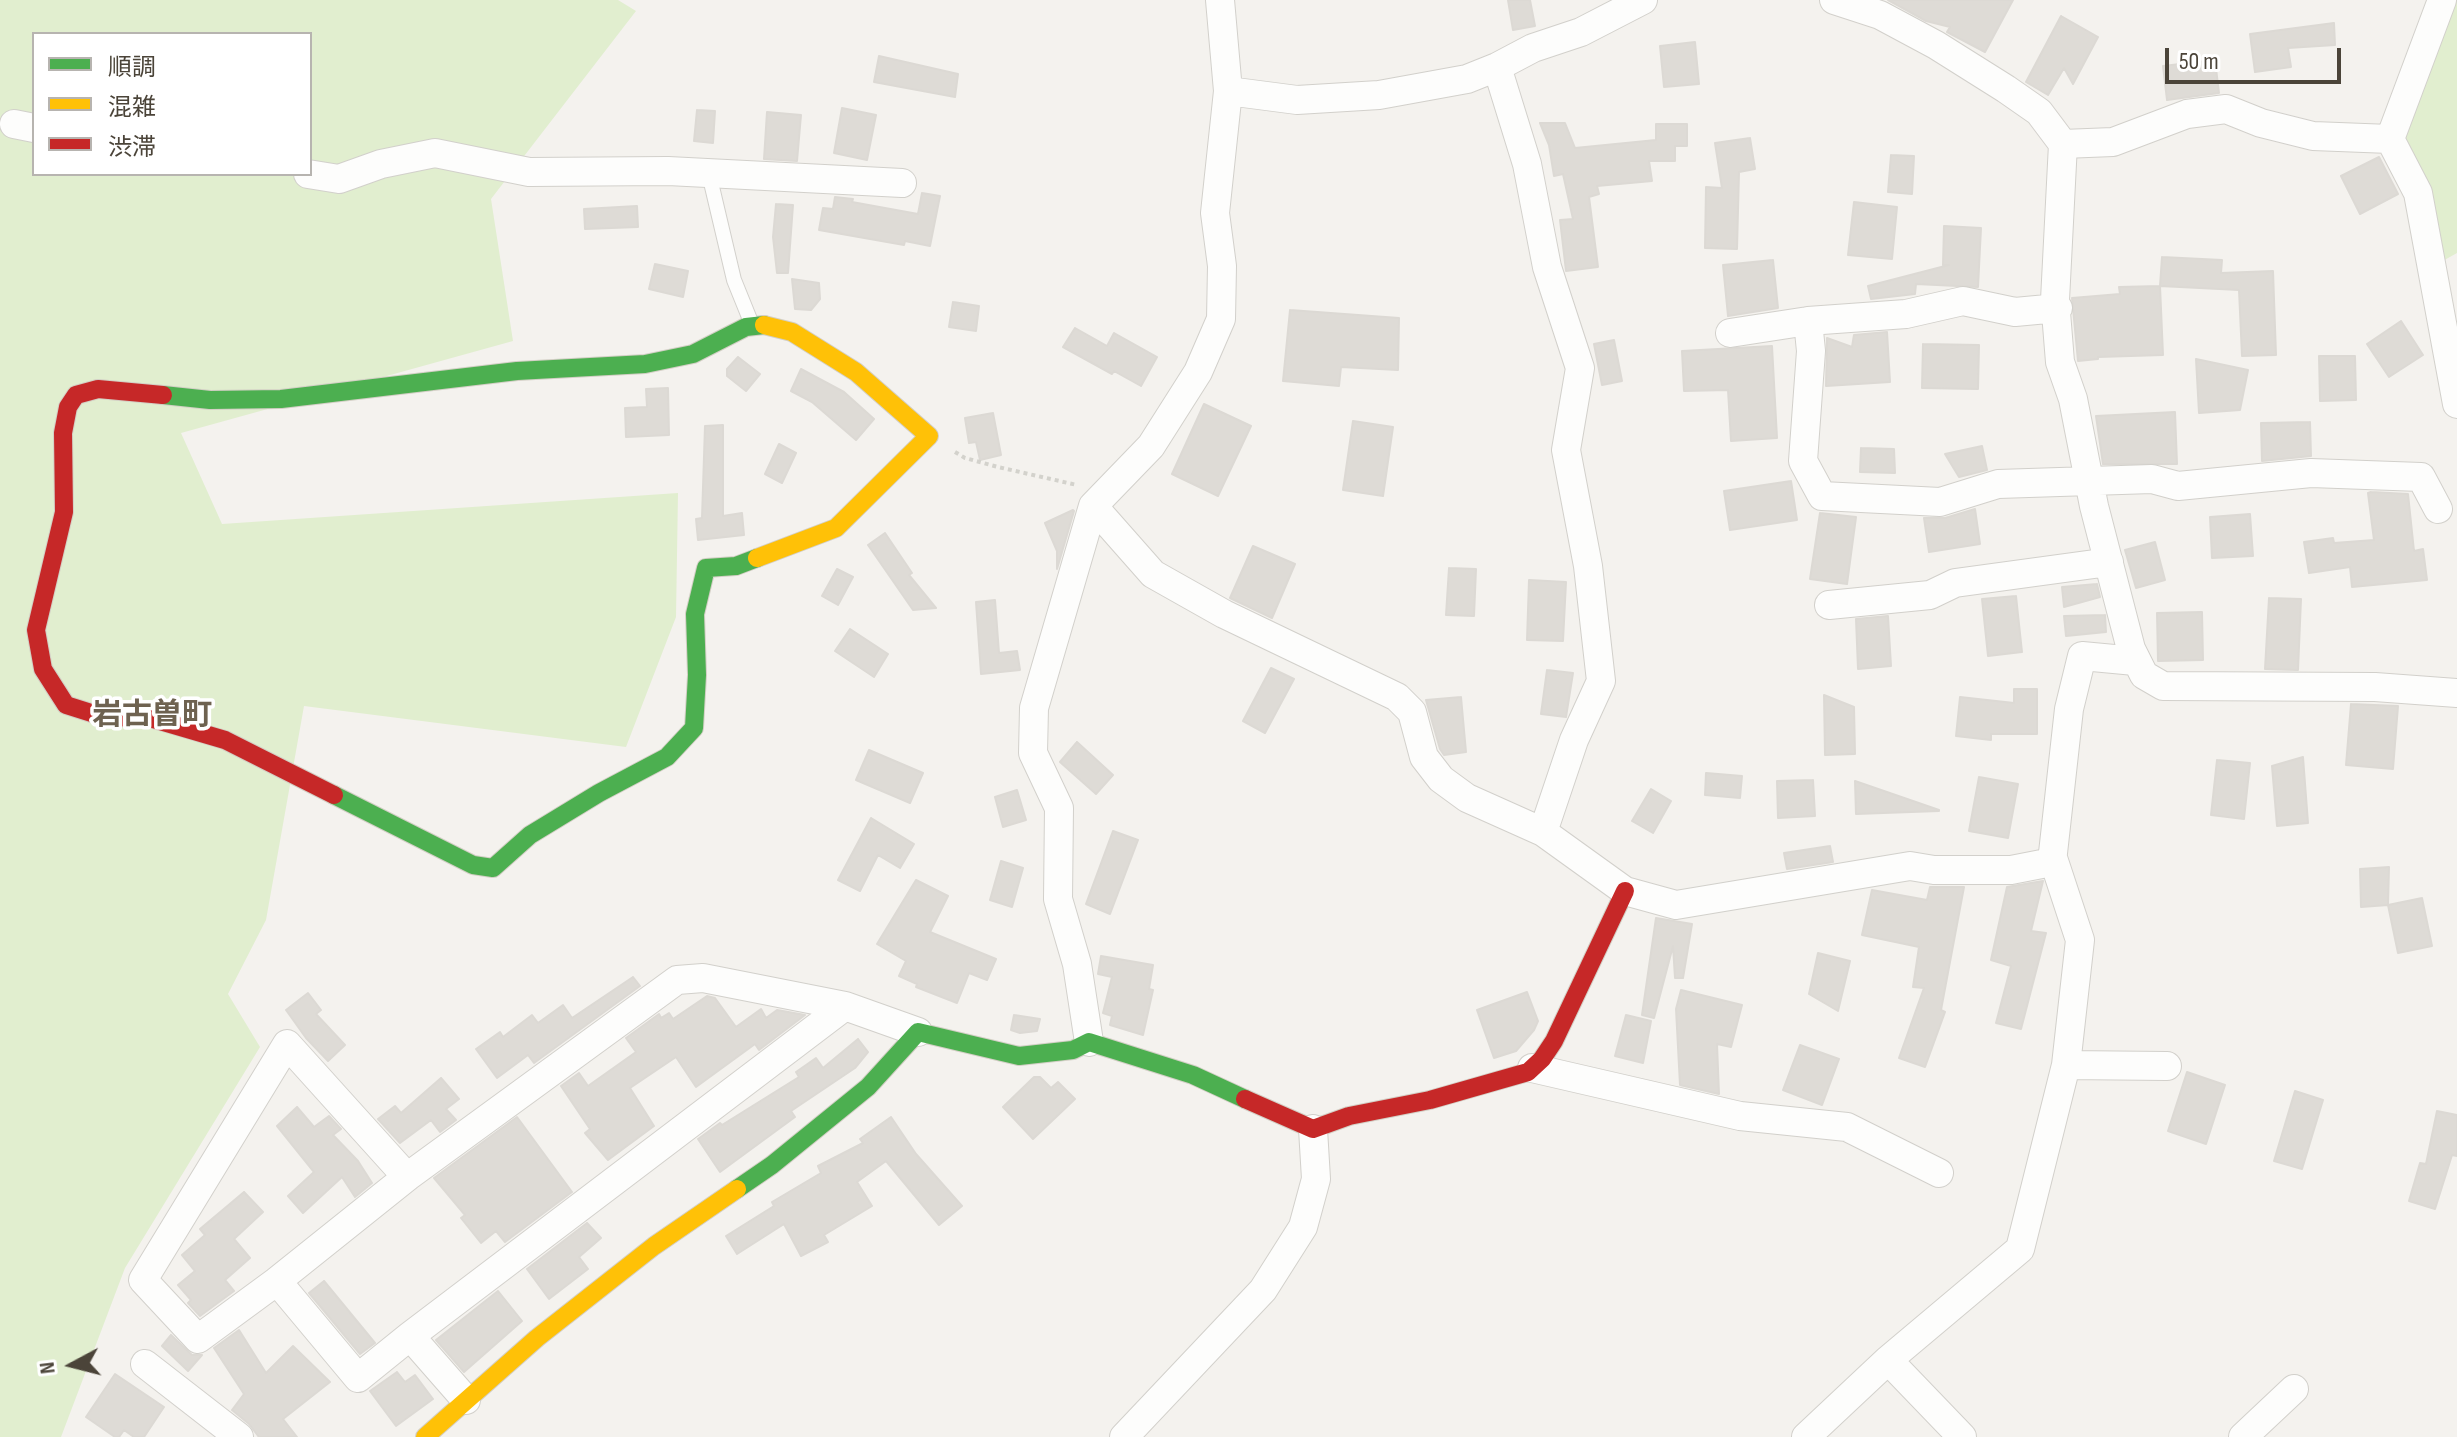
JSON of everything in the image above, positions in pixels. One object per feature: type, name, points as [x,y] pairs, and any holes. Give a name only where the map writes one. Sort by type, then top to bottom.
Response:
[{"type":"street","points":[[1089,1042],[1077,964],[1058,899],[1059,808],[1033,753],[1034,708],[1093,506],[1151,446],[1198,372],[1221,319],[1222,266],[1215,213],[1228,91],[1220,0]]},
{"type":"street","points":[[1228,91],[1297,100],[1379,95],[1467,79],[1533,48],[1581,32],[1643,0]]},
{"type":"street","points":[[1834,0],[1880,15],[1995,81],[2039,112],[2063,144],[2055,300],[2060,362],[2073,399],[2090,483],[2135,661],[2144,675],[2163,686],[2375,687],[2457,693]]},
{"type":"street","points":[[2442,0],[2390,139],[2418,193],[2457,404]]},
{"type":"street","points":[[1497,67],[1527,164],[1547,267],[1580,368],[1566,450],[1588,566],[1601,681],[1574,740],[1543,832]]},
{"type":"street","points":[[2063,144],[2113,142],[2187,114],[2226,109],[2261,123],[2313,136],[2390,139]]},
{"type":"street","points":[[312,175],[339,179],[381,164],[435,153],[529,172],[709,174],[902,183]]},
{"type":"street","points":[[1730,333],[1808,321],[1906,314],[1963,301],[2015,312],[2058,308]]},
{"type":"street","points":[[1808,321],[1811,351],[1803,461],[1822,496],[1940,502],[1998,484],[2152,479],[2178,486],[2311,473],[2421,477],[2438,509]]},
{"type":"street","points":[[764,325],[792,332],[856,372],[929,436],[836,528],[736,566],[706,568],[695,614],[697,675],[694,728],[667,757],[530,835],[493,868],[473,865],[225,740],[150,718],[104,717],[66,705],[43,669],[36,630],[64,512],[63,433],[68,407],[76,395],[98,389],[210,400],[281,399],[517,371],[645,364],[693,354],[746,327],[764,325]]},
{"type":"street","points":[[1093,506],[1153,574],[1224,614],[1397,697],[1412,712],[1424,757],[1441,779],[1467,798],[1543,832],[1625,891],[1676,905],[1910,866],[1934,870],[2011,870],[2052,862],[2069,709],[2082,656],[2135,661]]},
{"type":"street","points":[[1829,605],[1930,595],[1955,583],[2109,562]]},
{"type":"street","points":[[1806,1437],[1888,1360],[2020,1249],[2066,1065],[2080,940],[2052,855]]},
{"type":"street","points":[[407,1177],[287,1044],[143,1280],[198,1339],[277,1281],[407,1177],[677,980],[703,978],[845,1006],[918,1032],[1019,1056],[1073,1050],[1089,1042],[1193,1075],[1313,1129],[1349,1116],[1430,1100],[1528,1072],[1554,1041],[1625,891]]},
{"type":"street","points":[[277,1281],[358,1378],[845,1006]]},
{"type":"street","points":[[425,1437],[537,1338],[654,1246],[772,1165],[856,1097],[918,1032]]},
{"type":"street","points":[[2066,1065],[2167,1066]]},
{"type":"street","points":[[1532,1068],[1740,1116],[1847,1127],[1939,1173]]},
{"type":"street","points":[[1124,1437],[1263,1290],[1303,1227],[1316,1179],[1313,1129]]},
{"type":"street","points":[[410,1336],[466,1400]]},
{"type":"street","points":[[1888,1360],[1962,1437]]},
{"type":"street","points":[[145,1364],[239,1437]]},
{"type":"street","points":[[2243,1437],[2294,1389]]},
{"type":"lane","points":[[709,174],[734,280],[753,326]]},
{"type":"path","points":[[929,436],[965,458],[1076,484],[1093,506]]},
{"type":"green space","points":[[0,0],[618,0],[636,11],[491,199],[513,341],[181,433],[222,524],[678,493],[676,617],[626,747],[304,706],[266,920],[228,994],[260,1047],[125,1268],[61,1437],[0,1437]]},
{"type":"green space","points":[[2442,0],[2457,0],[2457,253],[2432,267],[2390,139]]},
{"type":"building","points":[[1508,0],[1530,0],[1535,26],[1513,30]]},
{"type":"building","points":[[1888,0],[2013,0],[1985,52],[1947,32],[1950,27],[1926,21]]},
{"type":"building","points":[[2061,16],[2098,37],[2073,84],[2064,68],[2048,95],[2026,82]]},
{"type":"building","points":[[2334,23],[2335,45],[2288,48],[2291,67],[2255,72],[2250,34]]},
{"type":"building","points":[[1695,42],[1699,84],[1664,87],[1660,46]]},
{"type":"building","points":[[879,56],[958,74],[955,97],[874,82]]},
{"type":"building","points":[[2215,60],[2219,93],[2167,100],[2163,66]]},
{"type":"building","points":[[842,108],[876,115],[867,160],[834,153]]},
{"type":"building","points":[[697,110],[715,111],[713,143],[694,141]]},
{"type":"building","points":[[767,112],[801,115],[797,161],[764,159]]},
{"type":"building","points":[[1540,123],[1565,123],[1575,148],[1656,140],[1656,124],[1687,124],[1687,146],[1675,146],[1675,161],[1649,161],[1652,181],[1597,186],[1599,194],[1589,197],[1598,267],[1566,271],[1560,220],[1573,219],[1563,174],[1554,176],[1549,145]]},
{"type":"building","points":[[1750,138],[1755,169],[1739,172],[1737,249],[1705,248],[1706,187],[1722,188],[1715,143]]},
{"type":"building","points":[[1891,155],[1914,156],[1912,194],[1888,192]]},
{"type":"building","points":[[2379,157],[2398,194],[2360,214],[2341,176]]},
{"type":"building","points":[[922,193],[940,196],[930,246],[905,241],[904,245],[819,230],[823,208],[833,209],[835,197],[918,214]]},
{"type":"building","points":[[1854,202],[1897,207],[1892,259],[1848,255]]},
{"type":"building","points":[[776,204],[793,205],[788,273],[777,273],[773,237]]},
{"type":"building","points":[[637,206],[638,227],[585,229],[584,209]]},
{"type":"building","points":[[1944,226],[1981,228],[1978,287],[1916,284],[1915,294],[1871,299],[1868,286],[1949,265],[1943,265]]},
{"type":"building","points":[[2162,257],[2222,260],[2221,273],[2273,271],[2276,355],[2242,356],[2239,290],[2160,286]]},
{"type":"building","points":[[1773,260],[1778,308],[1728,316],[1723,265]]},
{"type":"building","points":[[655,264],[688,271],[683,297],[649,289]]},
{"type":"building","points":[[792,279],[819,283],[820,299],[811,310],[795,309]]},
{"type":"building","points":[[2160,286],[2163,355],[2098,357],[2078,361],[2072,298],[2120,294],[2119,287]]},
{"type":"building","points":[[953,302],[979,306],[976,331],[949,327]]},
{"type":"building","points":[[1290,310],[1399,318],[1398,370],[1341,367],[1339,386],[1283,381]]},
{"type":"building","points":[[2401,321],[2423,355],[2389,377],[2367,344]]},
{"type":"building","points":[[1075,328],[1107,346],[1114,333],[1157,357],[1141,386],[1063,347]]},
{"type":"building","points":[[1887,332],[1890,382],[1826,386],[1827,338],[1852,347],[1854,335]]},
{"type":"building","points":[[1614,340],[1622,381],[1602,385],[1594,344]]},
{"type":"building","points":[[1923,344],[1979,345],[1978,389],[1922,388]]},
{"type":"building","points":[[1772,346],[1777,438],[1731,441],[1728,390],[1684,391],[1682,351]]},
{"type":"building","points":[[2319,356],[2355,356],[2356,400],[2320,401]]},
{"type":"building","points":[[738,357],[760,374],[746,391],[727,376],[727,369]]},
{"type":"building","points":[[2196,359],[2248,370],[2240,410],[2199,413]]},
{"type":"building","points":[[801,369],[844,392],[874,419],[856,440],[812,402],[791,391]]},
{"type":"building","points":[[668,388],[669,435],[626,437],[625,408],[647,407],[646,389]]},
{"type":"building","points":[[1204,404],[1251,426],[1218,496],[1172,474]]},
{"type":"building","points":[[2175,412],[2177,464],[2103,464],[2096,416]]},
{"type":"building","points":[[993,413],[1001,455],[980,460],[976,442],[969,443],[965,418]]},
{"type":"building","points":[[1353,421],[1393,427],[1383,496],[1343,490]]},
{"type":"building","points":[[2310,422],[2311,456],[2262,461],[2261,423]]},
{"type":"building","points":[[723,425],[723,516],[742,513],[744,535],[698,540],[696,519],[702,518],[705,426]]},
{"type":"building","points":[[779,444],[796,453],[782,483],[765,474]]},
{"type":"building","points":[[1982,446],[1987,470],[1959,477],[1945,454]]},
{"type":"building","points":[[1861,448],[1894,449],[1895,473],[1860,472]]},
{"type":"building","points":[[1791,481],[1797,520],[1730,530],[1724,491]]},
{"type":"building","points":[[2368,493],[2408,494],[2414,551],[2423,549],[2427,580],[2352,587],[2350,567],[2309,573],[2304,542],[2333,538],[2334,543],[2374,540]]},
{"type":"building","points":[[1975,509],[1980,544],[1929,552],[1924,518],[1945,518]]},
{"type":"building","points":[[1073,510],[1057,569],[1057,551],[1045,523]]},
{"type":"building","points":[[1820,513],[1856,517],[1847,584],[1810,579]]},
{"type":"building","points":[[2250,514],[2253,556],[2212,558],[2210,517]]},
{"type":"building","points":[[885,533],[912,573],[909,575],[936,608],[913,610],[868,545]]},
{"type":"building","points":[[2155,542],[2165,580],[2136,588],[2125,550]]},
{"type":"building","points":[[1253,546],[1295,564],[1272,618],[1230,598]]},
{"type":"building","points":[[1449,568],[1476,569],[1474,616],[1446,615]]},
{"type":"building","points":[[837,569],[853,577],[838,605],[822,596]]},
{"type":"building","points":[[1529,580],[1566,582],[1563,641],[1527,640]]},
{"type":"building","points":[[2097,584],[2100,597],[2064,607],[2062,587]]},
{"type":"building","points":[[2016,596],[2022,652],[1988,656],[1982,599]]},
{"type":"building","points":[[2269,598],[2301,599],[2298,670],[2265,669]]},
{"type":"building","points":[[995,600],[999,653],[1017,651],[1020,670],[981,674],[976,602]]},
{"type":"building","points":[[2202,612],[2203,660],[2158,661],[2157,613]]},
{"type":"building","points":[[2105,615],[2106,632],[2066,636],[2064,616]]},
{"type":"building","points":[[1888,616],[1891,666],[1858,669],[1856,619]]},
{"type":"building","points":[[850,629],[888,654],[874,677],[835,651]]},
{"type":"building","points":[[1271,668],[1294,679],[1265,733],[1243,721]]},
{"type":"building","points":[[1547,670],[1573,673],[1566,717],[1541,714]]},
{"type":"building","points":[[2014,689],[2037,689],[2037,734],[1991,734],[1991,740],[1956,736],[1960,697],[2014,703]]},
{"type":"building","points":[[1824,695],[1854,707],[1855,754],[1825,755]]},
{"type":"building","points":[[1461,697],[1466,752],[1444,755],[1426,700]]},
{"type":"building","points":[[2351,704],[2398,706],[2393,769],[2346,765]]},
{"type":"building","points":[[1077,742],[1113,775],[1096,794],[1060,762]]},
{"type":"building","points":[[869,750],[923,773],[910,803],[856,780]]},
{"type":"building","points":[[2303,757],[2308,823],[2277,826],[2272,766]]},
{"type":"building","points":[[2217,760],[2250,763],[2244,819],[2211,815]]},
{"type":"building","points":[[1706,773],[1742,776],[1740,798],[1705,795]]},
{"type":"building","points":[[1979,777],[2018,784],[2008,838],[1969,831]]},
{"type":"building","points":[[1813,780],[1815,816],[1778,818],[1777,781]]},
{"type":"building","points":[[1855,781],[1939,810],[1939,811],[1856,814]]},
{"type":"building","points":[[1651,789],[1671,801],[1653,833],[1632,821]]},
{"type":"building","points":[[1017,790],[1026,820],[1003,827],[995,797]]},
{"type":"building","points":[[871,818],[914,844],[900,868],[878,855],[860,891],[838,880]]},
{"type":"building","points":[[1113,831],[1138,840],[1110,914],[1086,904]]},
{"type":"building","points":[[1830,846],[1833,862],[1787,869],[1784,853]]},
{"type":"building","points":[[1001,861],[1023,868],[1012,907],[990,900]]},
{"type":"building","points":[[2389,867],[2388,905],[2361,907],[2360,869]]},
{"type":"building","points":[[916,880],[948,896],[930,932],[996,959],[987,980],[969,973],[957,1003],[916,987],[917,984],[899,976],[906,961],[877,944]]},
{"type":"building","points":[[2043,881],[2031,931],[2046,933],[2021,1029],[1996,1023],[2011,966],[1991,960],[2007,887]]},
{"type":"building","points":[[1930,887],[1964,887],[1941,1010],[1945,1012],[1925,1067],[1899,1058],[1924,988],[1913,987],[1919,947],[1862,935],[1872,890],[1927,900]]},
{"type":"building","points":[[2422,898],[2432,946],[2398,953],[2388,905]]},
{"type":"building","points":[[1656,918],[1692,924],[1683,978],[1675,978],[1673,946],[1654,1018],[1642,1015]]},
{"type":"building","points":[[1818,953],[1850,961],[1838,1011],[1809,994]]},
{"type":"building","points":[[1101,956],[1153,965],[1149,989],[1153,990],[1143,1035],[1110,1025],[1112,1016],[1103,1013],[1112,977],[1098,974]]},
{"type":"building","points":[[633,977],[640,986],[534,1063],[528,1055],[497,1078],[476,1049],[500,1032],[503,1037],[532,1015],[538,1023],[563,1005],[572,1018]]},
{"type":"building","points":[[1681,990],[1742,1005],[1731,1047],[1717,1044],[1719,1094],[1680,1085],[1676,1009]]},
{"type":"building","points":[[1527,992],[1538,1021],[1534,1030],[1516,1051],[1494,1058],[1477,1010]]},
{"type":"building","points":[[308,993],[321,1010],[316,1014],[345,1045],[328,1061],[286,1010]]},
{"type":"building","points":[[707,996],[715,998],[736,1027],[761,1009],[766,1018],[777,1010],[805,1015],[759,1050],[755,1044],[696,1087],[676,1057],[630,1088],[654,1126],[608,1160],[585,1133],[590,1129],[561,1086],[579,1073],[588,1086],[636,1052],[626,1038],[659,1014],[661,1018],[669,1013],[673,1019]]},
{"type":"building","points":[[1014,1015],[1040,1019],[1037,1031],[1020,1033],[1011,1030]]},
{"type":"building","points":[[1626,1015],[1651,1021],[1643,1063],[1615,1056]]},
{"type":"building","points":[[858,1039],[868,1052],[855,1068],[791,1111],[795,1117],[720,1172],[698,1139],[799,1077],[796,1072],[816,1058],[823,1068]]},
{"type":"building","points":[[1800,1045],[1839,1059],[1822,1105],[1783,1090]]},
{"type":"building","points":[[2187,1072],[2225,1085],[2206,1144],[2168,1131]]},
{"type":"building","points":[[1034,1077],[1040,1077],[1051,1088],[1058,1082],[1075,1099],[1033,1139],[1003,1107]]},
{"type":"building","points":[[441,1078],[459,1099],[446,1109],[456,1120],[440,1132],[431,1120],[400,1143],[378,1119],[395,1106],[401,1113]]},
{"type":"building","points":[[2295,1091],[2323,1100],[2302,1169],[2274,1161]]},
{"type":"building","points":[[297,1107],[314,1127],[329,1116],[341,1129],[333,1135],[358,1161],[372,1183],[355,1197],[342,1177],[303,1213],[288,1196],[314,1172],[277,1126]]},
{"type":"building","points":[[2437,1111],[2457,1115],[2457,1156],[2452,1155],[2435,1209],[2409,1201],[2420,1163],[2426,1164]]},
{"type":"building","points":[[517,1117],[572,1192],[505,1242],[496,1231],[481,1243],[461,1218],[465,1215],[434,1178]]},
{"type":"building","points":[[891,1117],[916,1154],[962,1206],[939,1225],[886,1161],[857,1182],[872,1206],[824,1235],[828,1242],[801,1256],[784,1224],[737,1254],[726,1236],[774,1206],[772,1202],[821,1173],[818,1166],[863,1143],[860,1139]]},
{"type":"building","points":[[244,1192],[263,1212],[234,1239],[250,1258],[225,1280],[234,1291],[200,1316],[178,1285],[195,1271],[182,1255],[205,1235],[200,1229]]},
{"type":"building","points":[[587,1223],[601,1238],[579,1257],[588,1269],[549,1299],[527,1269]]},
{"type":"building","points":[[324,1281],[375,1343],[360,1354],[309,1293]]},
{"type":"building","points":[[498,1291],[522,1321],[464,1372],[436,1340]]},
{"type":"building","points":[[239,1330],[266,1373],[293,1346],[330,1382],[283,1419],[297,1437],[259,1437],[232,1410],[244,1394],[214,1348]]},
{"type":"building","points":[[171,1335],[192,1355],[202,1355],[188,1371],[162,1346]]},
{"type":"building","points":[[397,1372],[405,1382],[415,1375],[433,1399],[396,1426],[370,1391]]},
{"type":"building","points":[[115,1374],[164,1407],[144,1437],[134,1437],[124,1430],[119,1437],[115,1437],[86,1417]]},
{"type":"traffic: fast","points":[[163,395],[210,400],[281,399],[517,371],[645,364],[693,354],[746,327],[764,325]]},
{"type":"traffic: fast","points":[[334,795],[473,865],[493,868],[530,835],[667,757],[694,728],[697,675],[695,614],[706,568],[736,566],[757,558]]},
{"type":"traffic: fast","points":[[737,1189],[772,1165],[868,1087],[918,1032],[1019,1056],[1073,1050],[1089,1042],[1193,1075],[1245,1099]]},
{"type":"traffic: slow","points":[[757,558],[836,528],[929,436],[856,372],[792,332],[764,325]]},
{"type":"traffic: slow","points":[[425,1437],[537,1338],[654,1246],[737,1189]]},
{"type":"traffic: jam","points":[[163,395],[98,389],[76,395],[68,407],[63,433],[64,512],[36,630],[43,669],[66,705],[104,717],[150,718],[225,740],[334,795]]},
{"type":"traffic: jam","points":[[1245,1099],[1313,1129],[1349,1116],[1430,1100],[1528,1072],[1554,1041],[1625,891]]},
{"type":"district","name":"岩古曽町","points":[[152,716]]}]
